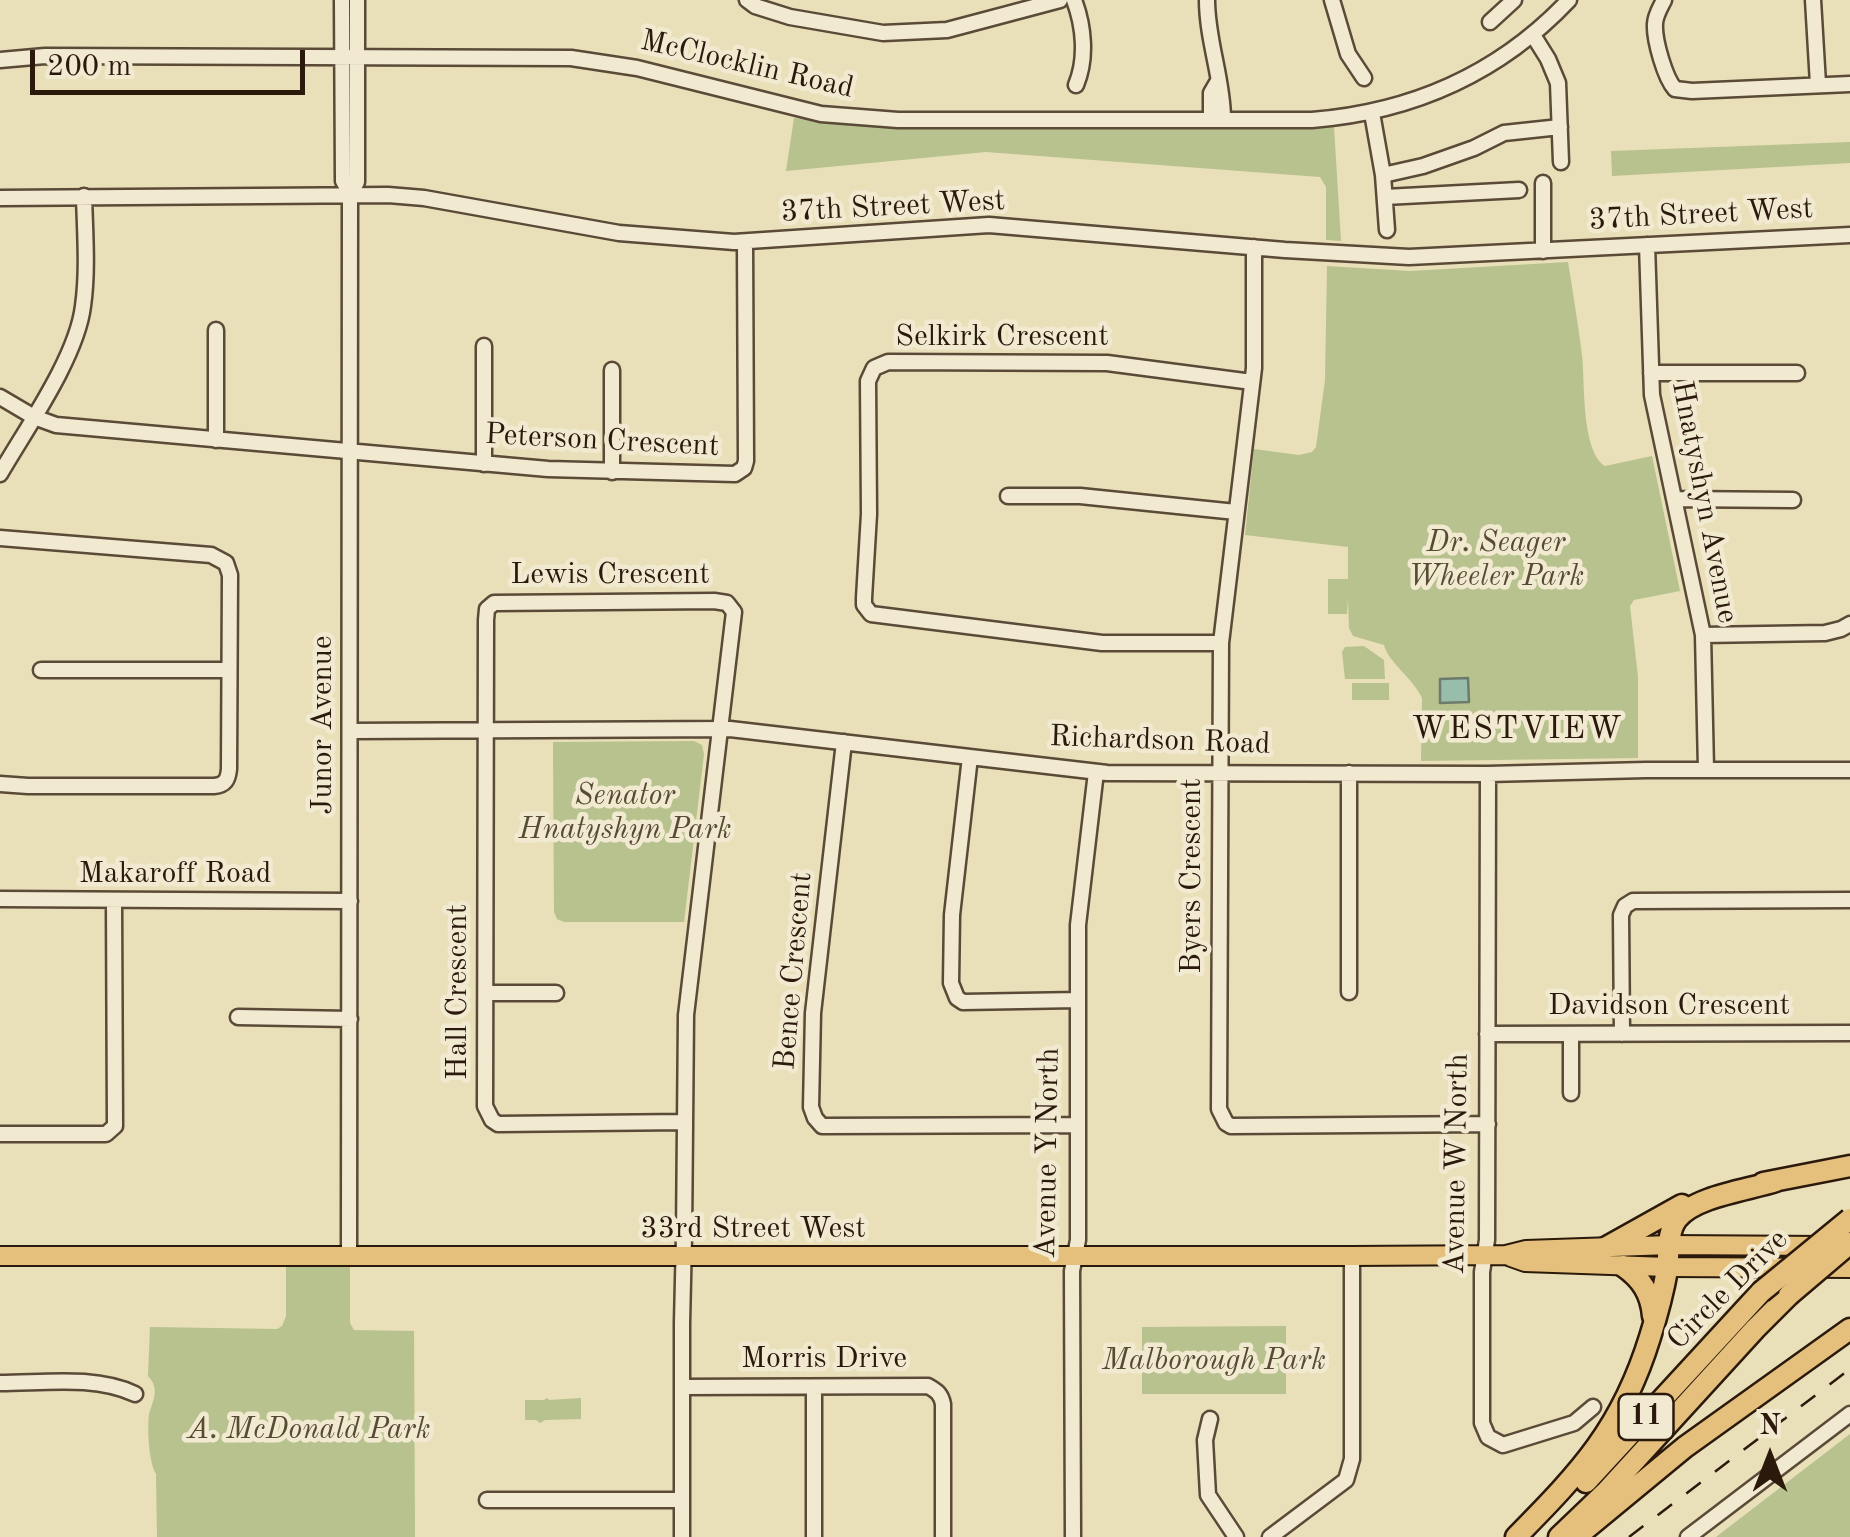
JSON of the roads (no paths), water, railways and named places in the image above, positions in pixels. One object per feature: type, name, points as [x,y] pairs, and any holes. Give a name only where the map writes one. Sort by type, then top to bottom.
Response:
[{"type":"highway","points":[[1605,1248],[1694,1200],[1850,1166]]},
{"type":"highway","points":[[1516,1537],[1574,1478],[1611,1428],[1626,1400],[1650,1338],[1675,1222],[1686,1211],[1709,1200],[1776,1181]]},
{"type":"highway","name":"Circle Drive","points":[[1527,1537],[1589,1479],[1761,1292],[1850,1218]]},
{"type":"highway","name":"Circle Drive","points":[[1559,1537],[1606,1492],[1789,1295],[1850,1245]]},
{"type":"highway","points":[[1623,1266],[1638,1278],[1650,1299],[1650,1338]]},
{"type":"highway","points":[[1576,1537],[1685,1448],[1850,1328]]},
{"type":"main road","name":"33rd Street West","points":[[0,1256],[1352,1256],[1506,1255],[1526,1250],[1670,1245],[1850,1245]]},
{"type":"main road","name":"33rd Street West","points":[[1506,1255],[1525,1262],[1623,1266],[1850,1268]]},
{"type":"street","points":[[342,0],[349,58]]},
{"type":"street","points":[[349,58],[357,0]]},
{"type":"street","points":[[747,0],[790,17],[883,33],[947,30],[1060,0]]},
{"type":"street","points":[[1074,0],[1083,52],[1076,85]]},
{"type":"street","points":[[1207,0],[1222,94],[1217,119]]},
{"type":"street","points":[[1332,0],[1348,54],[1364,78]]},
{"type":"street","points":[[1490,22],[1514,0]]},
{"type":"street","name":"McClocklin Road","points":[[0,60],[45,56],[549,57],[637,68],[808,111],[860,118],[1312,120],[1372,112],[1454,86],[1532,35],[1570,0]]},
{"type":"street","points":[[1664,0],[1656,18],[1656,32],[1667,78],[1675,90],[1850,84]]},
{"type":"street","points":[[1813,0],[1818,84]]},
{"type":"street","points":[[1532,35],[1558,82],[1561,162]]},
{"type":"street","name":"Junor Avenue","points":[[349,58],[358,182],[350,194],[349,1257]]},
{"type":"street","points":[[1372,112],[1387,230]]},
{"type":"street","points":[[1383,175],[1423,166],[1504,133],[1560,126]]},
{"type":"street","points":[[1543,182],[1543,251]]},
{"type":"street","points":[[1384,198],[1520,190]]},
{"type":"street","name":"37th Street West","points":[[0,198],[350,194],[424,198],[647,236],[745,242],[988,226],[1409,257],[1850,235]]},
{"type":"street","points":[[0,474],[71,349],[80,321],[84,196]]},
{"type":"street","name":"Peterson Crescent","points":[[0,397],[56,425],[484,464],[728,475],[744,468],[746,461],[745,242]]},
{"type":"street","name":"Hnatyshyn Avenue","points":[[1647,245],[1652,396],[1703,635],[1706,769]]},
{"type":"street","name":"Byers Crescent","points":[[1254,247],[1254,360],[1221,643],[1220,1109],[1231,1126],[1488,1124]]},
{"type":"street","points":[[216,330],[216,440]]},
{"type":"street","points":[[484,346],[484,464]]},
{"type":"street","name":"Selkirk Crescent","points":[[1221,643],[1102,642],[870,614],[864,605],[868,381],[874,368],[888,362],[1086,362],[1252,382]]},
{"type":"street","points":[[612,370],[612,472]]},
{"type":"street","points":[[1650,374],[1797,373]]},
{"type":"street","points":[[1008,496],[1080,496],[1236,512]]},
{"type":"street","points":[[1675,499],[1793,500]]},
{"type":"street","points":[[0,538],[212,554],[229,568],[230,576],[230,769],[226,782],[221,786],[0,784]]},
{"type":"street","name":"Lewis Crescent","points":[[486,730],[486,620],[487,609],[494,603],[714,600],[726,603],[734,612],[719,729]]},
{"type":"street","points":[[1703,635],[1825,633],[1850,624]]},
{"type":"street","points":[[41,670],[229,670]]},
{"type":"street","points":[[682,1537],[686,1004],[719,729]]},
{"type":"street","name":"Richardson Road","points":[[350,731],[719,729],[1096,772],[1488,774],[1850,770]]},
{"type":"street","name":"Hall Crescent","points":[[486,730],[485,1106],[492,1120],[498,1124],[684,1122]]},
{"type":"street","name":"Bence Crescent","points":[[844,742],[813,1013],[811,1107],[815,1118],[822,1126],[1078,1125]]},
{"type":"street","points":[[970,757],[952,914],[954,993],[962,1002],[1078,1000]]},
{"type":"street","name":"Avenue Y North","points":[[1072,1537],[1072,1271],[1078,1240],[1078,914],[1096,772]]},
{"type":"street","points":[[1349,992],[1350,773]]},
{"type":"street","name":"Avenue W North","points":[[1488,774],[1487,1240],[1481,1306],[1481,1414],[1488,1437],[1503,1445],[1574,1423],[1593,1407]]},
{"type":"street","name":"Makaroff Road","points":[[0,900],[350,901]]},
{"type":"street","points":[[1622,1034],[1622,915],[1628,903],[1850,900]]},
{"type":"street","points":[[0,1134],[106,1134],[115,1126],[114,901]]},
{"type":"street","points":[[486,993],[556,993]]},
{"type":"street","points":[[238,1017],[350,1019]]},
{"type":"street","name":"Davidson Crescent","points":[[1487,1034],[1850,1034]]},
{"type":"street","points":[[1570,1034],[1571,1093]]},
{"type":"street","points":[[1270,1537],[1346,1480],[1352,1460],[1352,1256]]},
{"type":"street","points":[[0,1383],[95,1383],[135,1394]]},
{"type":"street","name":"Morris Drive","points":[[682,1388],[928,1386],[939,1393],[943,1404],[943,1537]]},
{"type":"street","points":[[814,1388],[814,1537]]},
{"type":"street","points":[[1688,1537],[1850,1414]]},
{"type":"street","points":[[1210,1419],[1206,1440],[1208,1495],[1236,1537]]},
{"type":"street","points":[[488,1500],[682,1500]]},
{"type":"railway","points":[[1629,1537],[1850,1369]]},
{"type":"district","name":"WESTVIEW","points":[[1518,730]]},
{"type":"park label","name":"Dr. Seager Wheeler Park","points":[[1496,560]]},
{"type":"park label","name":"Senator Hnatyshyn Park","points":[[625,813]]},
{"type":"park label","name":"Malborough Park","points":[[1214,1361]]},
{"type":"park label","name":"A. McDonald Park","points":[[309,1430]]}]
